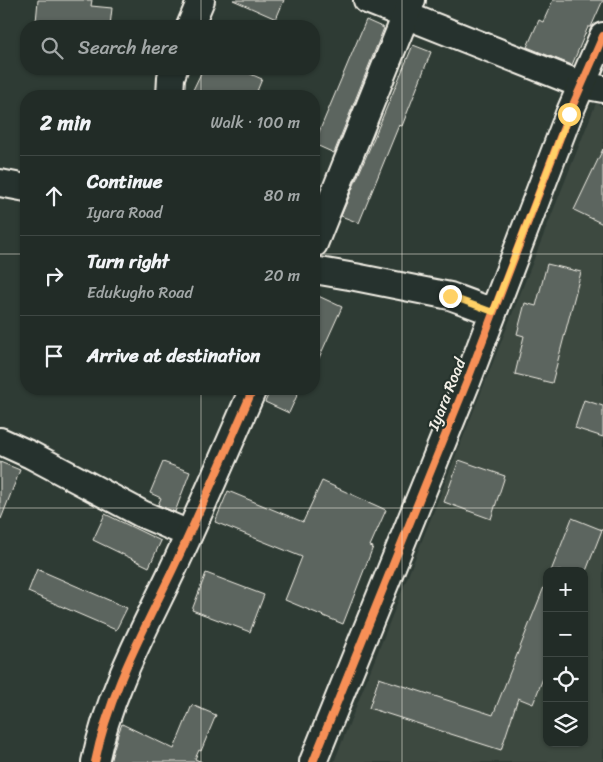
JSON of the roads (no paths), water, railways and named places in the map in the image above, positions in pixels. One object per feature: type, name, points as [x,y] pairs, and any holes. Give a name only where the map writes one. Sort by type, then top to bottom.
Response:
[{"type":"street","points":[[193,20],[201,0]]},
{"type":"street","points":[[367,0],[409,8],[592,87]]},
{"type":"street","points":[[320,229],[409,8]]},
{"type":"street","name":"Iyara Road","points":[[313,762],[493,312],[592,87],[603,36]]},
{"type":"street","points":[[170,90],[172,75]]},
{"type":"street","points":[[0,183],[20,187]]},
{"type":"street","points":[[320,271],[450,296],[493,312]]},
{"type":"street","points":[[95,762],[99,741],[114,694],[190,534],[250,395]]},
{"type":"street","points":[[0,441],[31,455],[142,514],[190,534]]}]
